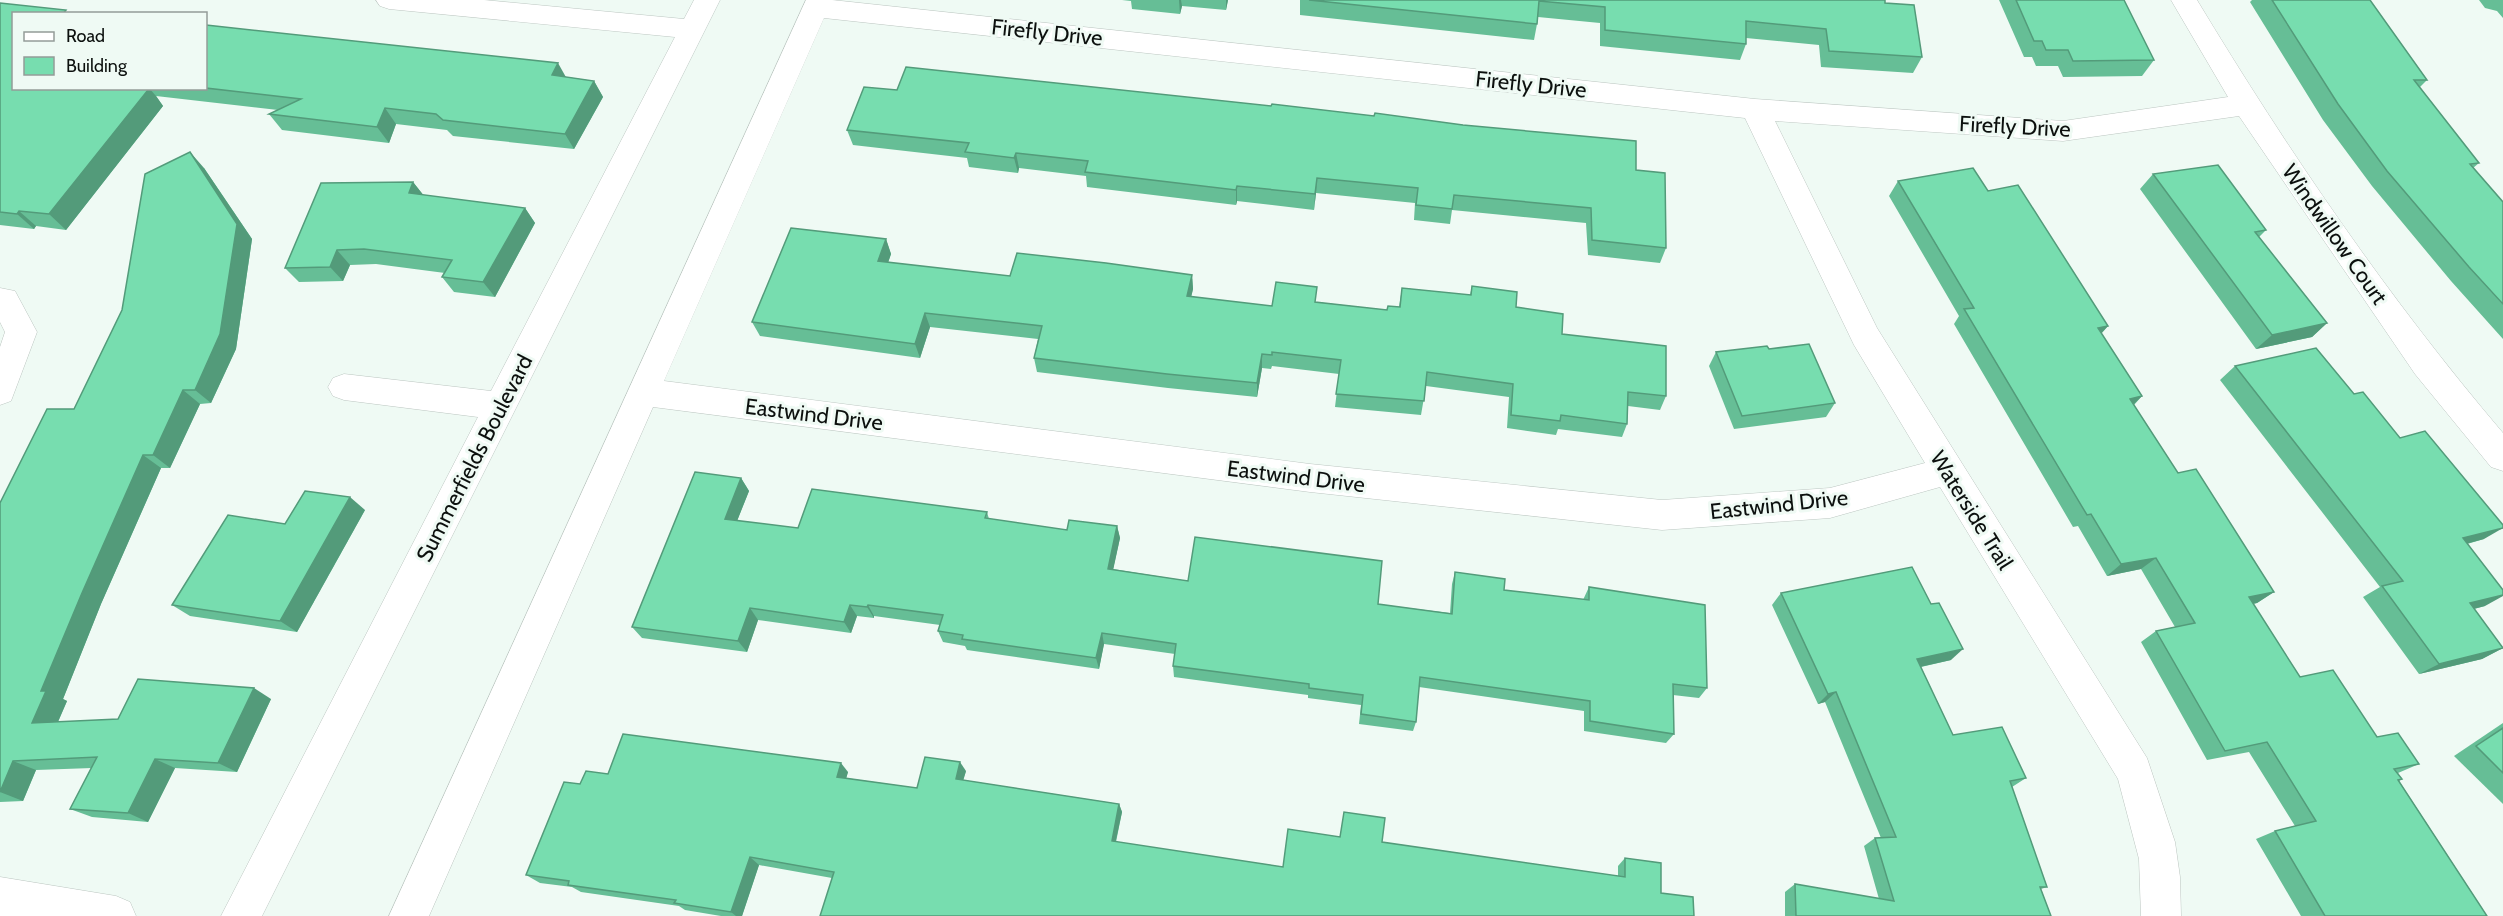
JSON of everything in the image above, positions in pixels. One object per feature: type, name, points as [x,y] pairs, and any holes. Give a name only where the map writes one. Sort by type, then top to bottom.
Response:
[{"type":"street","points":[[389,0],[692,29]]},
{"type":"street","name":"Summerfields Boulevard","points":[[241,916],[707,0]]},
{"type":"street","name":"Windwillow Court","points":[[2184,0],[2246,105],[2426,365],[2503,457]]},
{"type":"street","points":[[409,916],[817,4]]},
{"type":"street","name":"Firefly Drive","points":[[817,4],[1755,109],[2063,131],[2246,105]]},
{"type":"street","name":"Waterside Trail","points":[[1755,109],[1865,336],[2134,771],[2153,830],[2164,882],[2161,916]]},
{"type":"street","points":[[0,300],[4,300],[21,332],[0,392]]},
{"type":"street","points":[[344,387],[501,406]]},
{"type":"street","name":"Eastwind Drive","points":[[643,392],[1310,478],[1662,515],[1830,503],[1947,471]]},
{"type":"street","points":[[0,897],[117,916]]},
{"type":"building","points":[[1309,0],[1885,0],[1885,3],[1914,5],[1922,57],[1829,51],[1826,29],[1746,21],[1746,44],[1605,30],[1605,7],[1539,1],[1537,24]]},
{"type":"building","points":[[2016,0],[2124,0],[2154,60],[2073,61],[2068,50],[2046,50],[2042,41],[2034,41]]},
{"type":"building","points":[[2272,0],[2370,0],[2427,80],[2414,80],[2479,163],[2470,164],[2503,202],[2503,304],[2387,171],[2338,104]]},
{"type":"building","points":[[0,3],[66,10],[64,12],[12,12],[12,90],[148,90],[49,214],[0,212]]},
{"type":"building","points":[[207,25],[558,63],[552,75],[594,81],[565,134],[443,120],[436,114],[385,108],[377,127],[269,114],[301,99],[207,88]]},
{"type":"building","points":[[906,67],[1271,106],[1272,104],[1374,116],[1375,113],[1463,125],[1636,141],[1636,170],[1665,173],[1666,248],[1592,240],[1591,208],[1454,195],[1452,209],[1416,205],[1418,188],[1317,178],[1315,194],[1237,186],[1236,190],[1085,172],[1088,161],[1016,153],[1014,158],[965,152],[969,143],[847,130],[864,87],[897,90]]},
{"type":"building","points":[[190,152],[237,224],[220,334],[195,390],[183,390],[153,455],[143,455],[41,691],[46,691],[32,723],[118,719],[138,679],[254,688],[218,763],[155,759],[128,813],[70,809],[97,757],[13,761],[0,792],[0,503],[47,409],[74,409],[122,310],[145,174]]},
{"type":"building","points":[[2218,165],[2266,230],[2255,232],[2327,323],[2272,335],[2153,174]]},
{"type":"building","points":[[1973,168],[1988,191],[2018,185],[2108,326],[2098,328],[2142,396],[2130,399],[2178,473],[2196,469],[2274,592],[2249,597],[2300,677],[2333,670],[2377,737],[2398,733],[2419,764],[2394,769],[2402,779],[2398,780],[2487,916],[2325,916],[2275,831],[2316,821],[2267,742],[2225,751],[2156,631],[2195,623],[2156,558],[2121,564],[2091,514],[2087,515],[1964,309],[1974,308],[1898,181]]},
{"type":"building","points":[[413,182],[409,193],[525,208],[483,282],[442,277],[452,260],[364,249],[337,250],[330,267],[285,268],[321,183]]},
{"type":"building","points":[[791,228],[886,239],[878,261],[1010,276],[1017,253],[1106,263],[1192,275],[1187,296],[1272,306],[1276,282],[1317,287],[1315,302],[1387,310],[1388,306],[1400,307],[1402,288],[1471,295],[1472,286],[1517,292],[1516,307],[1563,314],[1562,334],[1666,346],[1666,396],[1628,392],[1627,424],[1561,415],[1560,421],[1511,415],[1513,384],[1427,372],[1424,401],[1336,394],[1341,360],[1272,352],[1272,355],[1262,354],[1257,383],[1034,358],[1042,326],[925,313],[915,344],[752,322]]},
{"type":"building","points":[[1809,344],[1835,403],[1742,416],[1716,352]]},
{"type":"building","points":[[2316,348],[2354,394],[2363,392],[2400,438],[2425,431],[2503,525],[2503,528],[2463,538],[2503,590],[2503,595],[2470,603],[2503,648],[2439,664],[2382,586],[2403,581],[2235,366]]},
{"type":"building","points":[[695,472],[741,478],[725,519],[798,528],[812,489],[987,512],[985,518],[1067,530],[1069,520],[1117,526],[1108,569],[1188,581],[1195,537],[1382,561],[1378,604],[1452,614],[1455,572],[1505,579],[1504,590],[1589,600],[1589,587],[1705,605],[1707,688],[1673,684],[1674,734],[1590,721],[1590,701],[1420,677],[1416,722],[1361,714],[1363,695],[1309,688],[1309,684],[1173,666],[1176,644],[1102,633],[1096,658],[962,639],[963,635],[938,631],[943,615],[868,605],[867,607],[850,605],[844,622],[750,608],[738,641],[632,627]]},
{"type":"building","points":[[305,491],[350,497],[280,621],[172,605],[228,515],[285,524]]},
{"type":"building","points":[[1912,567],[1931,604],[1939,603],[1963,649],[1917,659],[1953,735],[2002,727],[2026,778],[2010,781],[2047,887],[2040,887],[2051,916],[1796,916],[1795,884],[1894,901],[1875,838],[1896,837],[1836,692],[1828,694],[1781,593]]},
{"type":"building","points":[[2503,728],[2503,773],[2476,746]]},
{"type":"building","points":[[623,734],[841,763],[837,777],[917,788],[925,757],[960,762],[956,779],[1119,804],[1112,841],[1283,867],[1288,829],[1340,837],[1344,812],[1385,818],[1382,842],[1625,877],[1625,858],[1661,863],[1661,893],[1693,897],[1694,916],[820,916],[834,872],[750,857],[731,912],[674,903],[676,900],[568,885],[569,881],[526,875],[564,782],[580,784],[586,771],[608,774]]}]
